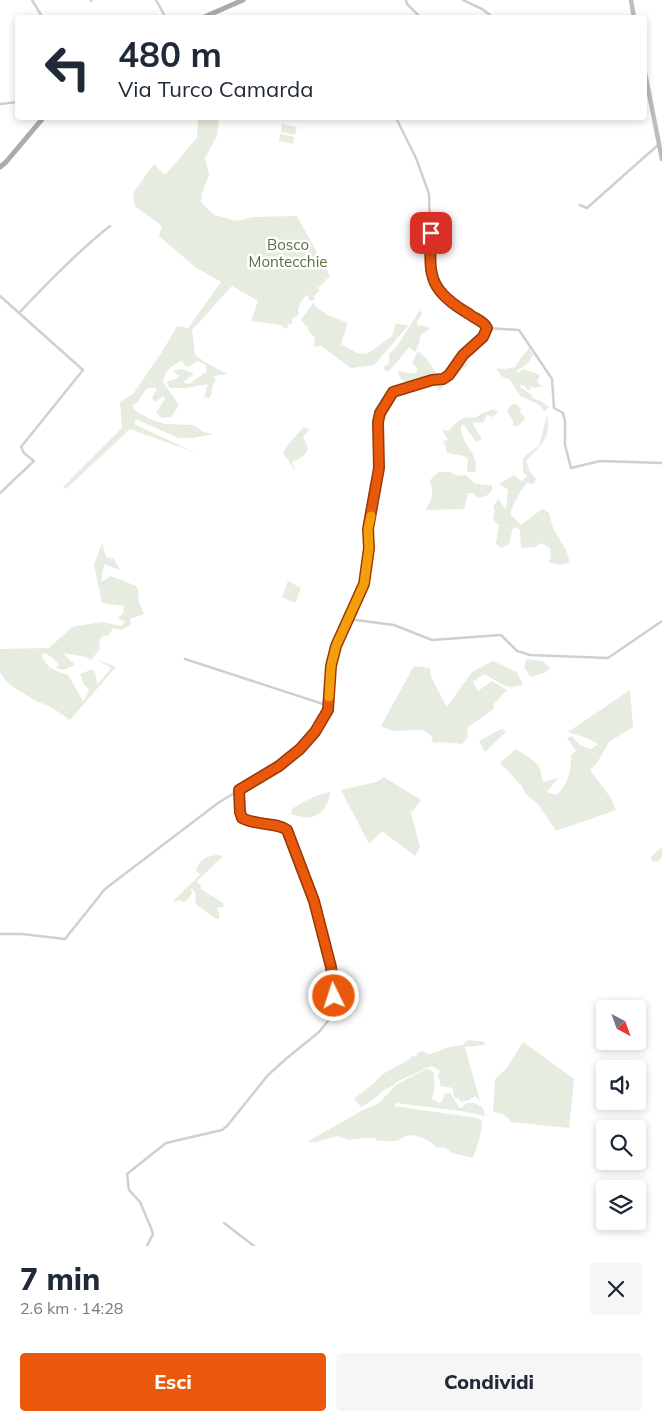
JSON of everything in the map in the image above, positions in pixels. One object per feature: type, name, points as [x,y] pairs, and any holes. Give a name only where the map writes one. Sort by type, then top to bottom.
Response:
[{"type":"main road","points":[[209,15],[243,0]]},
{"type":"main road","points":[[631,0],[634,15]]},
{"type":"main road","points":[[647,86],[662,159]]},
{"type":"main road","points":[[0,168],[41,120]]},
{"type":"street","points":[[32,0],[41,15]]},
{"type":"street","points":[[156,0],[164,15]]},
{"type":"street","points":[[406,0],[418,15]]},
{"type":"street","points":[[463,0],[490,15]]},
{"type":"street","points":[[0,104],[15,102]]},
{"type":"street","points":[[397,120],[416,158],[429,194],[431,261],[434,281],[438,289],[447,298],[487,328],[519,330],[552,379],[554,408],[563,413],[565,420],[565,445],[571,468],[600,461],[662,463]]},
{"type":"street","points":[[580,205],[588,208],[659,144]]},
{"type":"street","points":[[19,313],[55,275],[110,226]]},
{"type":"street","points":[[0,296],[84,370],[21,447],[24,453],[34,461],[0,493]]},
{"type":"street","points":[[0,934],[22,934],[65,939],[105,889],[218,803],[279,766],[300,749],[315,732],[329,706],[331,666],[338,640],[364,584],[369,548],[368,529],[379,468],[378,422],[380,413],[393,392],[446,377],[463,355],[483,337],[487,328]]},
{"type":"street","points":[[348,619],[394,625],[432,640],[502,635],[517,651],[530,655],[608,658],[662,621]]},
{"type":"street","points":[[185,659],[329,706]]},
{"type":"street","points":[[147,1246],[152,1234],[151,1228],[140,1202],[129,1190],[127,1174],[166,1143],[222,1130],[268,1075],[319,1032],[329,1018],[334,990],[331,967],[314,901],[287,830],[282,826],[253,823],[242,818],[239,790]]},
{"type":"street","points":[[224,1223],[254,1246]]},
{"type":"green space","name":"Bosco Montecchie","points":[[198,120],[219,120],[217,136],[205,158],[209,175],[202,193],[201,202],[214,215],[237,221],[254,217],[297,216],[330,276],[317,289],[320,290],[315,295],[314,300],[311,301],[308,298],[309,296],[306,295],[299,306],[299,314],[292,319],[292,324],[289,323],[285,329],[281,325],[251,321],[258,301],[232,286],[192,330],[195,355],[228,374],[213,376],[216,379],[209,399],[204,397],[208,384],[187,388],[170,388],[166,382],[179,376],[173,371],[182,369],[194,374],[183,382],[189,384],[206,372],[206,365],[197,361],[186,367],[182,361],[170,368],[163,382],[179,405],[171,417],[162,418],[156,413],[165,399],[163,396],[155,402],[152,398],[157,388],[147,388],[137,403],[132,406],[137,412],[152,420],[166,424],[193,425],[204,432],[213,434],[193,438],[178,438],[136,419],[134,424],[196,453],[130,429],[66,489],[63,487],[122,428],[120,402],[133,394],[162,352],[177,326],[188,328],[221,282],[195,267],[159,236],[162,226],[135,206],[133,193],[154,164],[165,175],[197,138]]},
{"type":"green space","points":[[282,124],[297,127],[295,135],[281,132]]},
{"type":"green space","points":[[280,134],[294,137],[293,144],[279,141]]},
{"type":"green space","points":[[314,302],[316,307],[328,315],[348,323],[341,344],[357,353],[367,354],[392,336],[396,323],[408,326],[374,365],[351,368],[321,346],[314,347],[315,338],[308,330],[309,327],[301,320]]},
{"type":"green space","points":[[420,310],[422,314],[417,321],[418,327],[421,325],[430,328],[420,336],[415,352],[409,347],[387,372],[383,368],[389,363],[389,354],[395,349]]},
{"type":"green space","points":[[529,348],[533,355],[527,364],[517,371],[517,374],[523,369],[540,375],[537,382],[542,386],[535,388],[531,386],[532,389],[528,390],[523,385],[519,386],[533,396],[532,398],[541,401],[549,407],[545,411],[538,404],[520,396],[510,380],[501,376],[496,368],[515,367]]},
{"type":"green space","points":[[418,351],[425,357],[439,376],[416,383],[405,382],[398,372],[415,374],[418,369],[412,363]]},
{"type":"green space","points":[[463,359],[468,365],[439,391],[438,384],[448,379]]},
{"type":"green space","points":[[516,404],[525,417],[518,426],[511,425],[513,421],[507,411],[511,405]]},
{"type":"green space","points":[[494,409],[498,413],[492,417],[487,415],[483,423],[474,422],[473,424],[482,439],[476,442],[464,425],[461,426],[463,438],[476,463],[476,470],[474,472],[467,472],[468,459],[446,452],[443,441],[448,440],[442,430],[448,431],[463,419],[475,418]]},
{"type":"green space","points":[[547,415],[548,430],[544,441],[526,461],[530,472],[536,479],[533,484],[527,483],[524,486],[510,514],[521,525],[542,509],[549,513],[553,528],[566,550],[570,563],[564,564],[548,562],[551,558],[550,548],[541,543],[535,547],[521,548],[520,530],[515,527],[513,528],[509,544],[501,548],[496,544],[499,524],[495,523],[493,518],[495,510],[493,507],[498,499],[506,509],[508,490],[499,484],[514,475],[521,481],[527,477],[523,472],[523,458],[539,445]]},
{"type":"green space","points":[[304,427],[309,430],[303,437],[308,449],[302,457],[292,462],[296,472],[283,453]]},
{"type":"green space","points":[[439,472],[450,472],[458,476],[466,475],[475,484],[492,485],[492,491],[486,496],[478,498],[473,493],[468,493],[464,509],[426,510],[432,496],[430,481]]},
{"type":"green space","points":[[102,543],[106,557],[114,559],[120,570],[104,564],[101,582],[111,576],[136,586],[139,592],[138,600],[144,614],[130,619],[131,625],[120,630],[113,628],[109,635],[103,636],[99,640],[100,649],[91,660],[86,657],[63,653],[75,665],[63,670],[56,668],[59,665],[53,658],[45,653],[42,655],[48,666],[55,671],[68,675],[83,701],[89,689],[84,685],[80,674],[93,669],[97,685],[111,668],[96,659],[116,667],[70,720],[51,707],[36,701],[13,687],[5,680],[0,672],[0,649],[49,648],[72,627],[102,622],[122,626],[125,622],[117,618],[123,614],[124,606],[102,603],[94,565]]},
{"type":"green space","points":[[288,581],[301,588],[295,603],[282,597]]},
{"type":"green space","points":[[526,659],[543,661],[550,668],[546,672],[531,677],[524,668]]},
{"type":"green space","points":[[493,661],[517,672],[523,685],[507,686],[484,674],[473,682],[478,691],[492,681],[507,690],[493,705],[495,708],[467,728],[468,737],[462,744],[434,743],[431,739],[433,737],[423,730],[393,731],[381,726],[414,666],[430,668],[431,677],[447,707],[472,672]]},
{"type":"green space","points":[[630,690],[633,727],[609,742],[597,763],[590,770],[611,798],[616,810],[556,831],[538,804],[526,794],[521,785],[500,763],[516,749],[529,757],[537,765],[541,770],[543,782],[558,778],[547,792],[557,795],[567,781],[570,772],[571,755],[576,751],[567,738],[572,736],[580,745],[591,749],[598,744],[568,732]]},
{"type":"green space","points":[[501,729],[506,731],[505,733],[485,752],[479,741]]},
{"type":"green space","points":[[384,777],[421,800],[411,813],[420,847],[415,856],[382,831],[369,844],[341,790],[376,782]]},
{"type":"green space","points":[[330,792],[327,804],[316,816],[304,817],[291,814],[292,809],[301,803]]},
{"type":"green space","points":[[662,847],[662,857],[658,862],[652,861],[651,857]]},
{"type":"green space","points":[[210,856],[223,856],[197,881],[201,889],[223,903],[223,907],[217,909],[219,919],[214,918],[196,904],[196,894],[192,888],[189,898],[184,902],[179,900],[174,903],[174,900],[200,875],[196,870],[201,861]]},
{"type":"green space","points":[[466,1041],[484,1042],[485,1045],[465,1047],[480,1101],[475,1096],[461,1102],[458,1098],[454,1098],[453,1088],[441,1086],[438,1076],[440,1071],[432,1066],[398,1081],[361,1107],[354,1099],[381,1075],[410,1059],[409,1057],[416,1056],[419,1052],[423,1051],[430,1054],[449,1047],[463,1045]]},
{"type":"green space","points":[[523,1042],[574,1079],[569,1128],[510,1122],[502,1114],[493,1112],[495,1080],[506,1069]]},
{"type":"green space","points":[[426,1069],[434,1073],[433,1100],[440,1103],[444,1094],[450,1093],[459,1107],[461,1108],[467,1103],[474,1103],[483,1108],[485,1116],[396,1103],[394,1106],[477,1118],[482,1121],[473,1158],[452,1153],[445,1148],[436,1147],[427,1140],[409,1135],[393,1141],[378,1141],[375,1138],[348,1140],[338,1136],[315,1142],[307,1142],[379,1103],[396,1085]]},
{"type":"slow traffic","points":[[329,697],[331,666],[336,646],[364,584],[369,548],[368,529],[371,516]]},
{"type":"route","points":[[334,996],[331,967],[314,901],[287,830],[282,826],[253,823],[242,818],[239,790],[279,766],[300,749],[315,732],[328,710],[331,666],[336,646],[364,584],[369,548],[368,529],[379,468],[378,422],[380,413],[396,390],[432,380],[443,379],[449,375],[463,355],[476,345],[486,332],[487,328],[484,324],[461,309],[438,289],[432,270],[431,233]]}]
